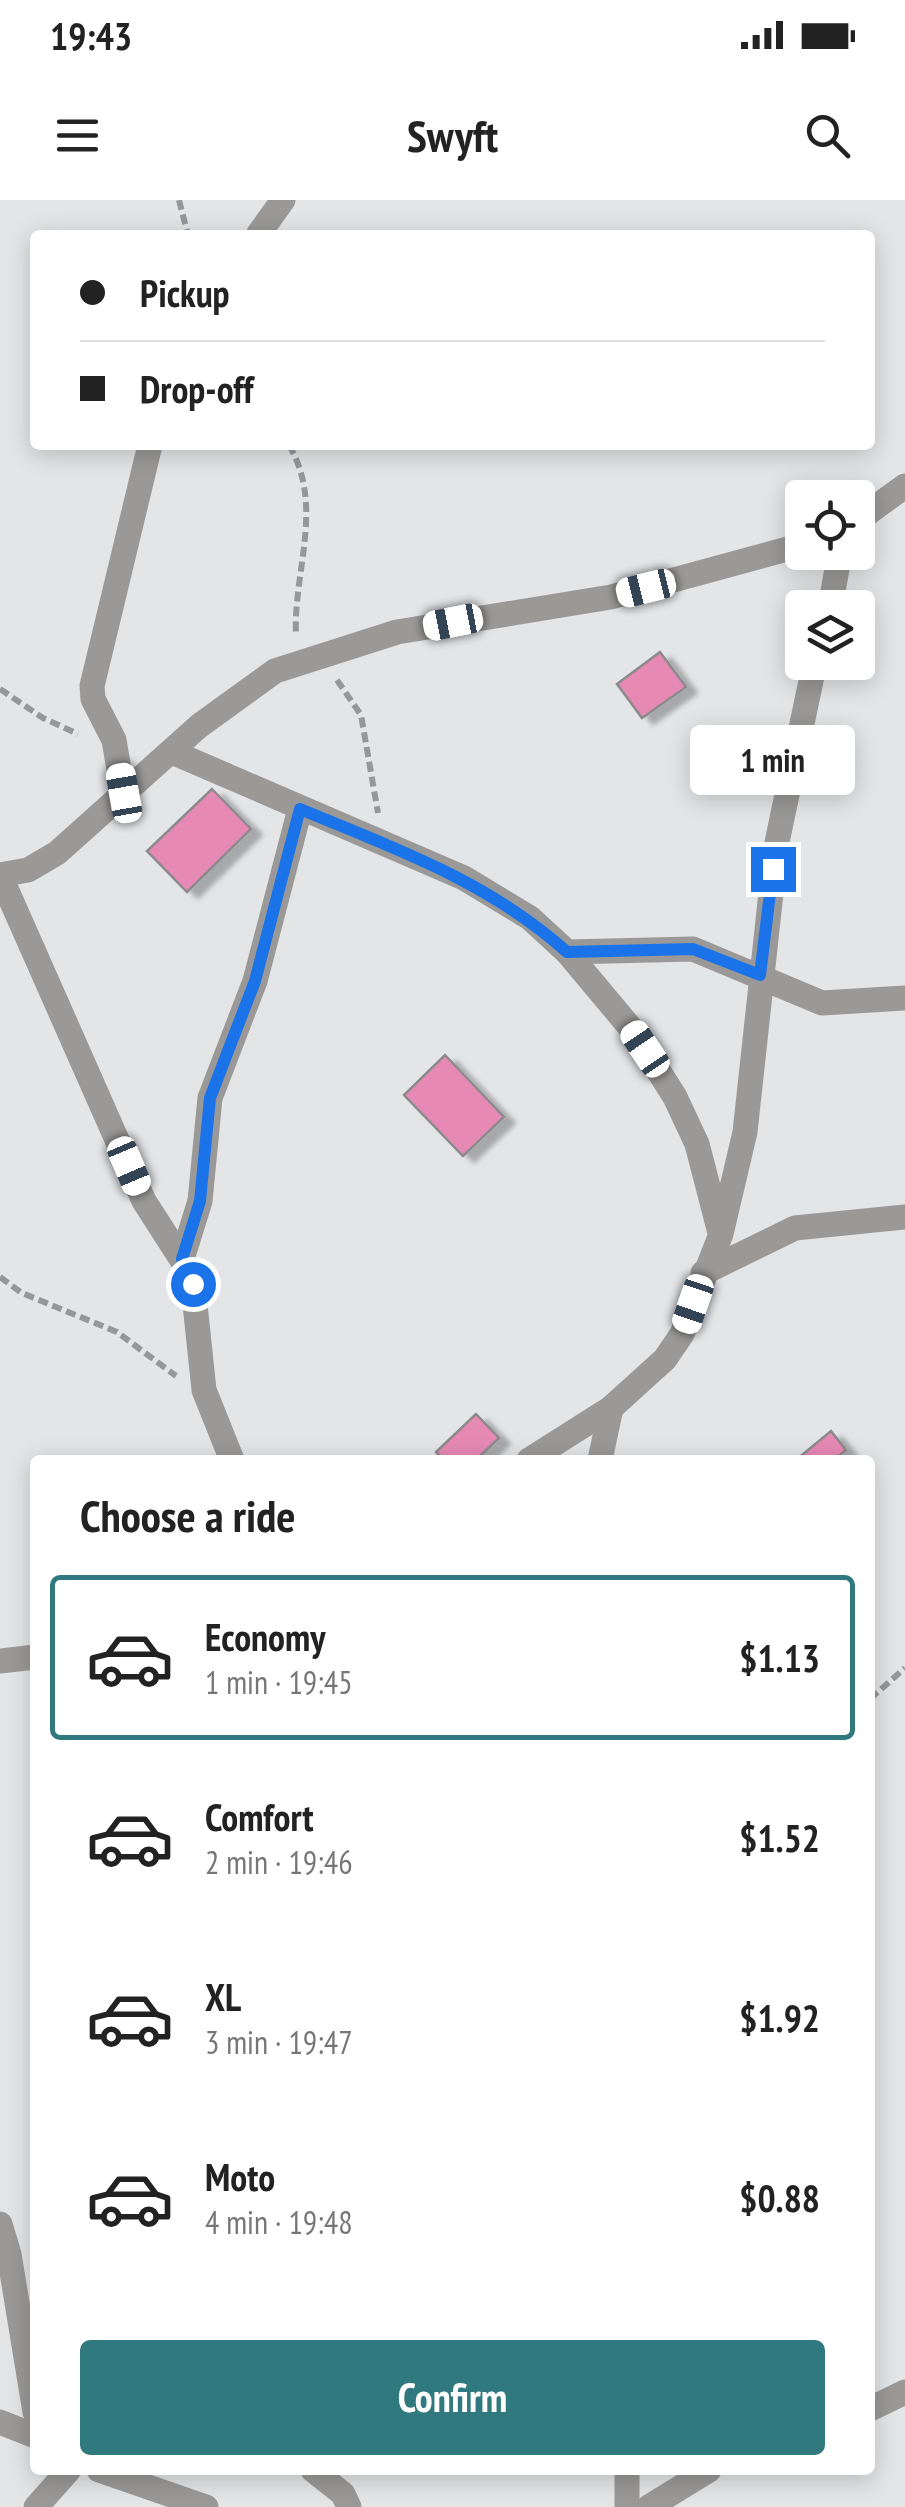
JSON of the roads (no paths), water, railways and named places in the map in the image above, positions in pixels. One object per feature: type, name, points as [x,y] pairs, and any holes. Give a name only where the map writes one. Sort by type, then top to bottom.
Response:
[{"type":"street","points":[[262,230],[284,200]]},
{"type":"street","points":[[124,793],[114,740],[93,699],[92,686],[149,450]]},
{"type":"street","points":[[875,508],[905,486]]},
{"type":"street","points":[[230,1455],[204,1390],[193,1284],[182,1259],[144,1202],[0,875],[28,870],[57,852],[258,682],[396,632],[611,597],[785,550]]},
{"type":"street","points":[[538,1455],[641,1385],[674,1346],[720,1234],[745,1132],[776,847],[811,680]]},
{"type":"street","points":[[172,752],[500,898],[567,952],[634,1032],[675,1096],[697,1144],[720,1234]]},
{"type":"street","points":[[182,1259],[200,1201],[210,1098],[255,981],[300,809]]},
{"type":"street","points":[[567,952],[693,949],[822,1003],[905,998]]},
{"type":"street","points":[[703,1273],[796,1228],[905,1217]]},
{"type":"street","points":[[601,1455],[612,1408]]},
{"type":"street","points":[[0,1661],[30,1658]]},
{"type":"street","points":[[0,2224],[10,2254],[30,2380]]},
{"type":"street","points":[[875,2407],[905,2392]]},
{"type":"street","points":[[0,2422],[30,2434]]},
{"type":"street","points":[[36,2507],[65,2475]]},
{"type":"street","points":[[113,2475],[206,2507]]},
{"type":"street","points":[[319,2475],[347,2498],[349,2507]]},
{"type":"street","points":[[627,2475],[628,2507]]},
{"type":"street","points":[[649,2507],[701,2475]]}]
